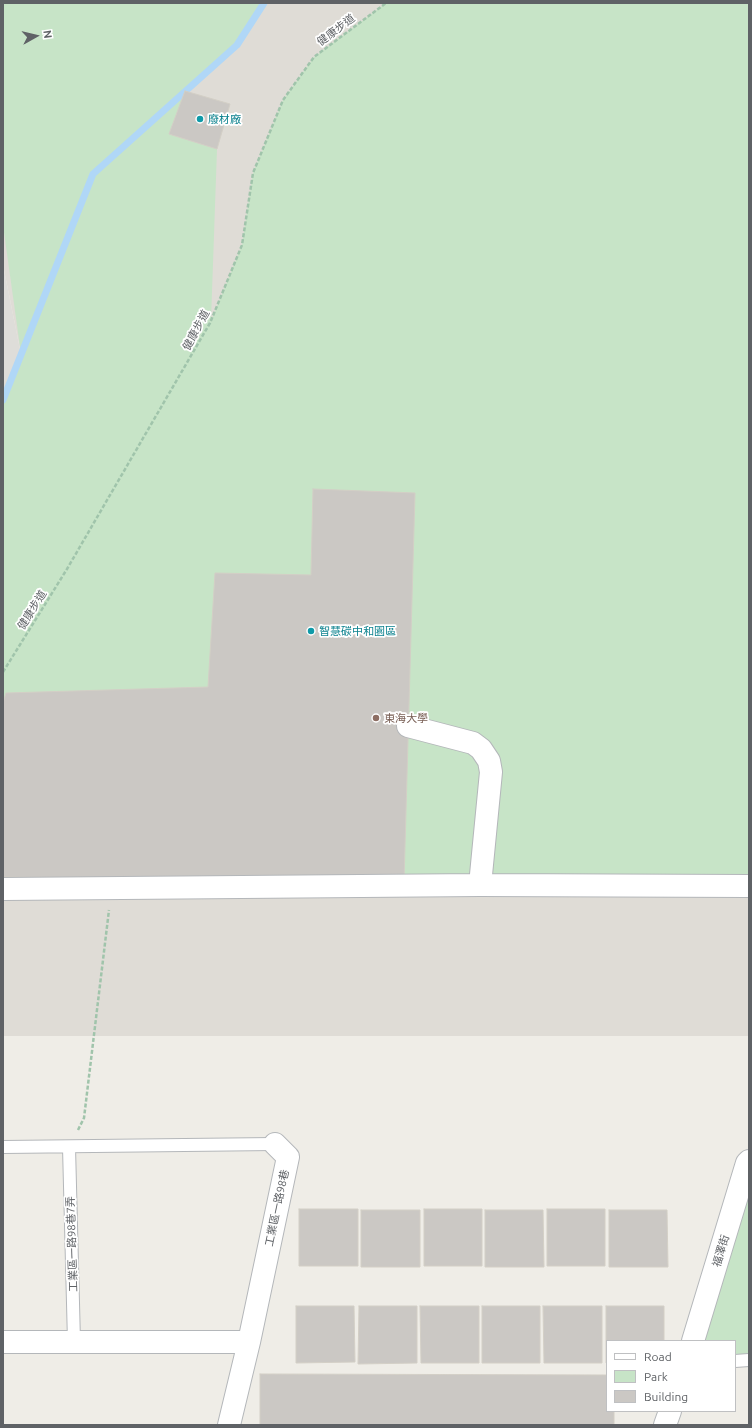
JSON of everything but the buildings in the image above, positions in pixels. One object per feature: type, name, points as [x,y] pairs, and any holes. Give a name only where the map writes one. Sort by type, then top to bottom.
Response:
[{"type":"street","points":[[408,726],[474,743],[481,749],[489,761],[491,772],[480,885]]},
{"type":"street","points":[[3,889],[480,885],[749,886]]},
{"type":"street","name":"工業區一路98巷","points":[[229,1425],[249,1342],[288,1157],[274,1144]]},
{"type":"street","name":"福澤街","points":[[693,1340],[747,1163],[749,1162]]},
{"type":"street","points":[[3,1342],[249,1342]]},
{"type":"street","points":[[665,1425],[670,1412]]},
{"type":"lane","name":"工業區一路98巷","points":[[3,1147],[274,1144]]},
{"type":"lane","name":"工業區一路98巷7弄","points":[[69,1147],[74,1342]]},
{"type":"lane","points":[[736,1361],[749,1360]]},
{"type":"path","name":"健康步道","points":[[3,672],[67,570],[210,323],[242,245],[253,174],[283,100],[314,57],[386,3]]},
{"type":"path","points":[[69,1147],[84,1118],[107,925],[113,887]]},
{"type":"shaded area","name":"東海大學","points":[[3,3],[749,3],[749,1036],[3,1036],[3,400],[21,354],[3,265]]},
{"type":"shaded area","points":[[3,265],[21,354],[3,400]]},
{"type":"green space","name":"東海大學","points":[[3,3],[264,3],[237,45],[186,91],[169,134],[217,149],[211,321],[242,245],[253,173],[283,100],[314,57],[386,3],[749,3],[749,886],[3,883],[3,400],[21,354],[3,225]]},
{"type":"green space","points":[[749,1161],[749,1360],[736,1361],[736,1340],[693,1340]]},
{"type":"waterway","points":[[3,400],[93,174],[237,45],[264,3]]},
{"type":"place","name":"廢材廠","points":[[200,119]]},
{"type":"place","name":"智慧碳中和園區","points":[[311,631]]},
{"type":"place","name":"東海大學","points":[[376,718]]}]
